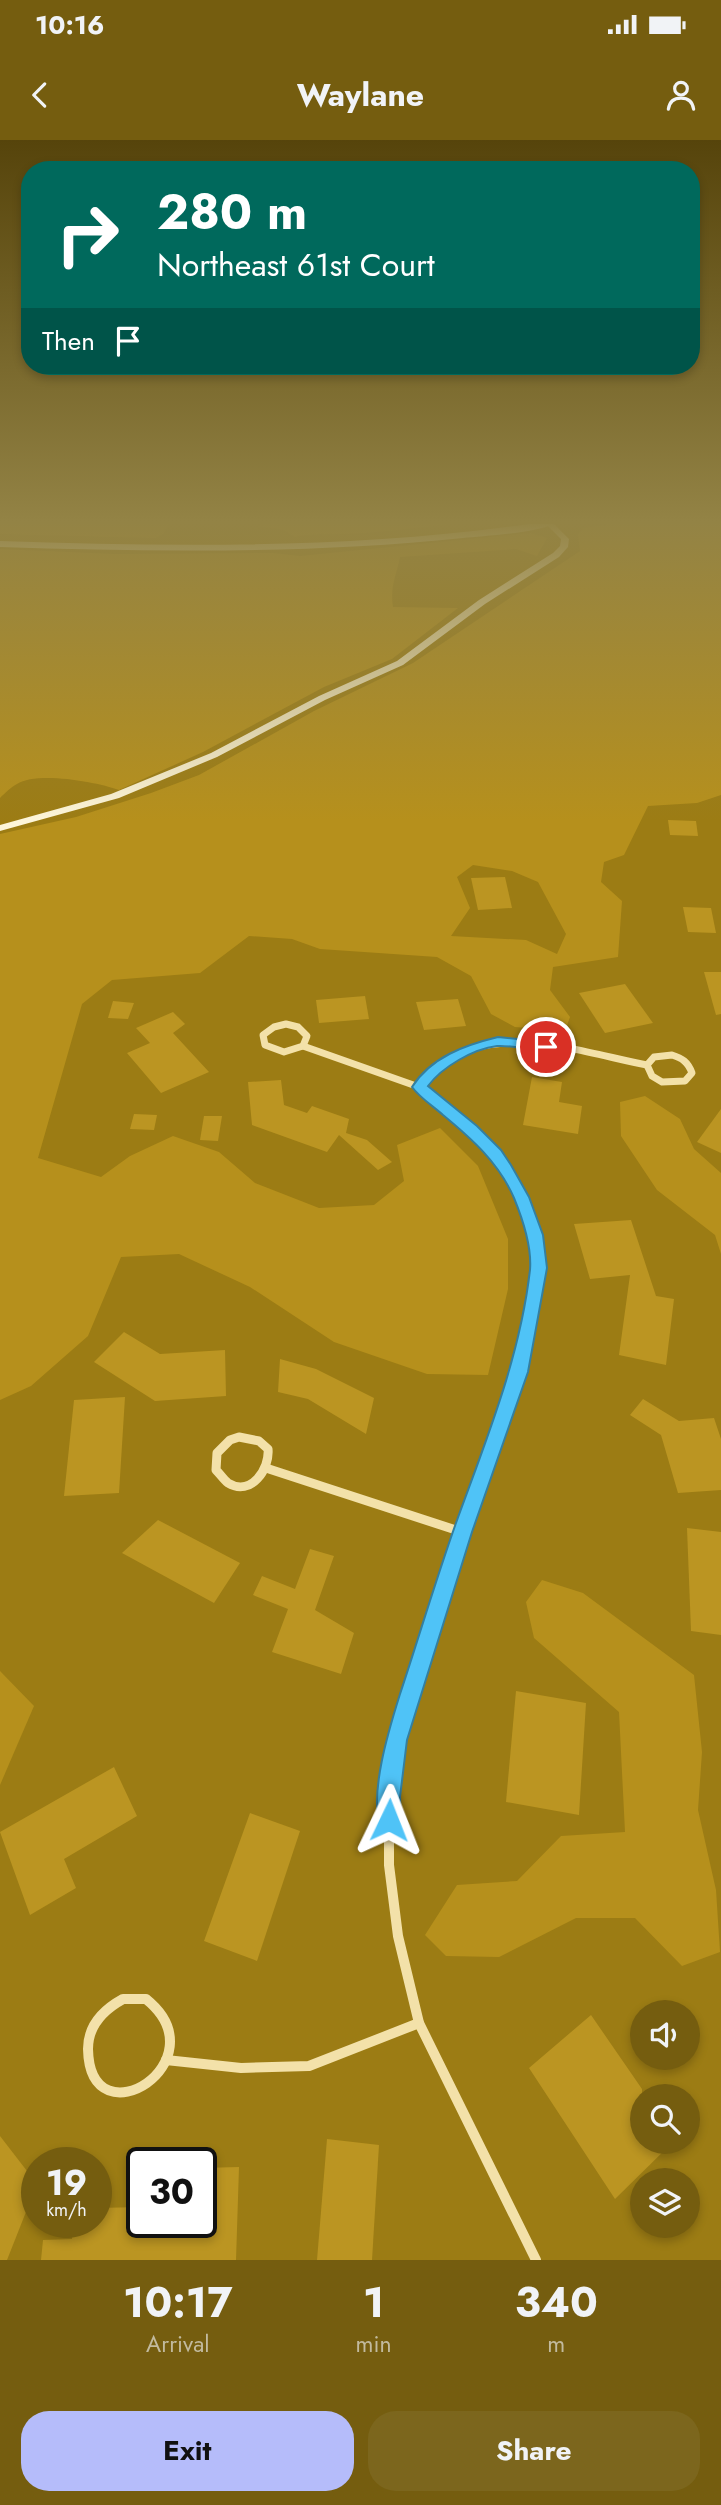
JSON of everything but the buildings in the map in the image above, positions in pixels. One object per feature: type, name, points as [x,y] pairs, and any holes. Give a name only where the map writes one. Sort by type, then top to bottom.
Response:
[{"type":"street","points":[[0,828],[115,796],[169,776],[322,698],[400,663],[454,623]]},
{"type":"street","points":[[303,1046],[307,1036],[300,1027],[294,1025],[272,1027],[263,1035],[265,1045],[276,1052],[291,1052],[303,1046],[419,1087],[496,1154],[521,1197],[535,1235],[537,1257],[534,1303],[519,1372],[462,1532],[396,1740],[389,1797],[389,1866],[398,1936],[419,2023],[537,2260]]},
{"type":"street","points":[[419,1087],[432,1070],[456,1055],[498,1041],[522,1042],[647,1065]]},
{"type":"street","points":[[675,1055],[688,1062],[692,1073],[685,1081],[671,1084],[656,1080],[651,1076],[647,1065],[654,1057],[675,1055]]},
{"type":"street","points":[[249,1437],[258,1440],[269,1452],[269,1469],[256,1482],[237,1485],[220,1477],[215,1461],[222,1446],[230,1440],[249,1437]]},
{"type":"street","points":[[269,1469],[462,1532]]},
{"type":"street","points":[[121,1998],[146,1999],[157,2006],[165,2017],[169,2030],[166,2060],[148,2085],[136,2092],[123,2094],[110,2091],[91,2072],[87,2043],[92,2028],[107,2007],[121,1998]]},
{"type":"street","points":[[166,2060],[241,2068],[309,2066],[419,2023]]},
{"type":"shaded area","points":[[0,623],[439,623],[392,659],[324,687],[203,752],[119,790],[82,781],[38,778],[17,784],[0,798]]},
{"type":"shaded area","points":[[473,623],[721,623],[721,795],[697,803],[648,806],[624,855],[604,862],[601,882],[622,901],[618,957],[553,967],[550,990],[570,1017],[565,1031],[515,1027],[491,1014],[471,976],[437,957],[320,949],[292,939],[249,936],[200,973],[112,980],[82,1004],[38,1158],[101,1177],[130,1156],[173,1136],[219,1152],[255,1183],[319,1208],[374,1205],[404,1181],[397,1145],[440,1128],[478,1166],[508,1239],[508,1289],[488,1375],[427,1374],[334,1342],[250,1287],[179,1254],[121,1257],[88,1336],[31,1386],[0,1400],[0,834],[76,817],[199,775],[314,711],[413,663]],"holes":[[[473,865],[512,871],[538,882],[566,934],[557,954],[526,940],[451,936],[470,908],[457,877]]]},
{"type":"shaded area","points":[[645,1096],[680,1119],[694,1149],[721,1173],[721,1254],[715,1235],[657,1190],[621,1136],[620,1102]]},
{"type":"shaded area","points":[[542,1580],[583,1593],[694,1675],[702,1752],[698,1810],[716,1890],[720,1952],[682,1966],[635,1918],[576,1918],[499,1957],[446,1956],[425,1935],[457,1885],[517,1881],[561,1836],[625,1832],[619,1712],[534,1638],[526,1602]]},
{"type":"shaded area","points":[[0,1671],[34,1706],[0,1785]]},
{"type":"route","points":[[389,1820],[396,1740],[462,1532],[519,1372],[534,1303],[538,1268],[535,1235],[521,1197],[506,1169],[496,1154],[472,1130],[419,1087],[432,1070],[475,1047],[498,1041],[546,1047]]}]
